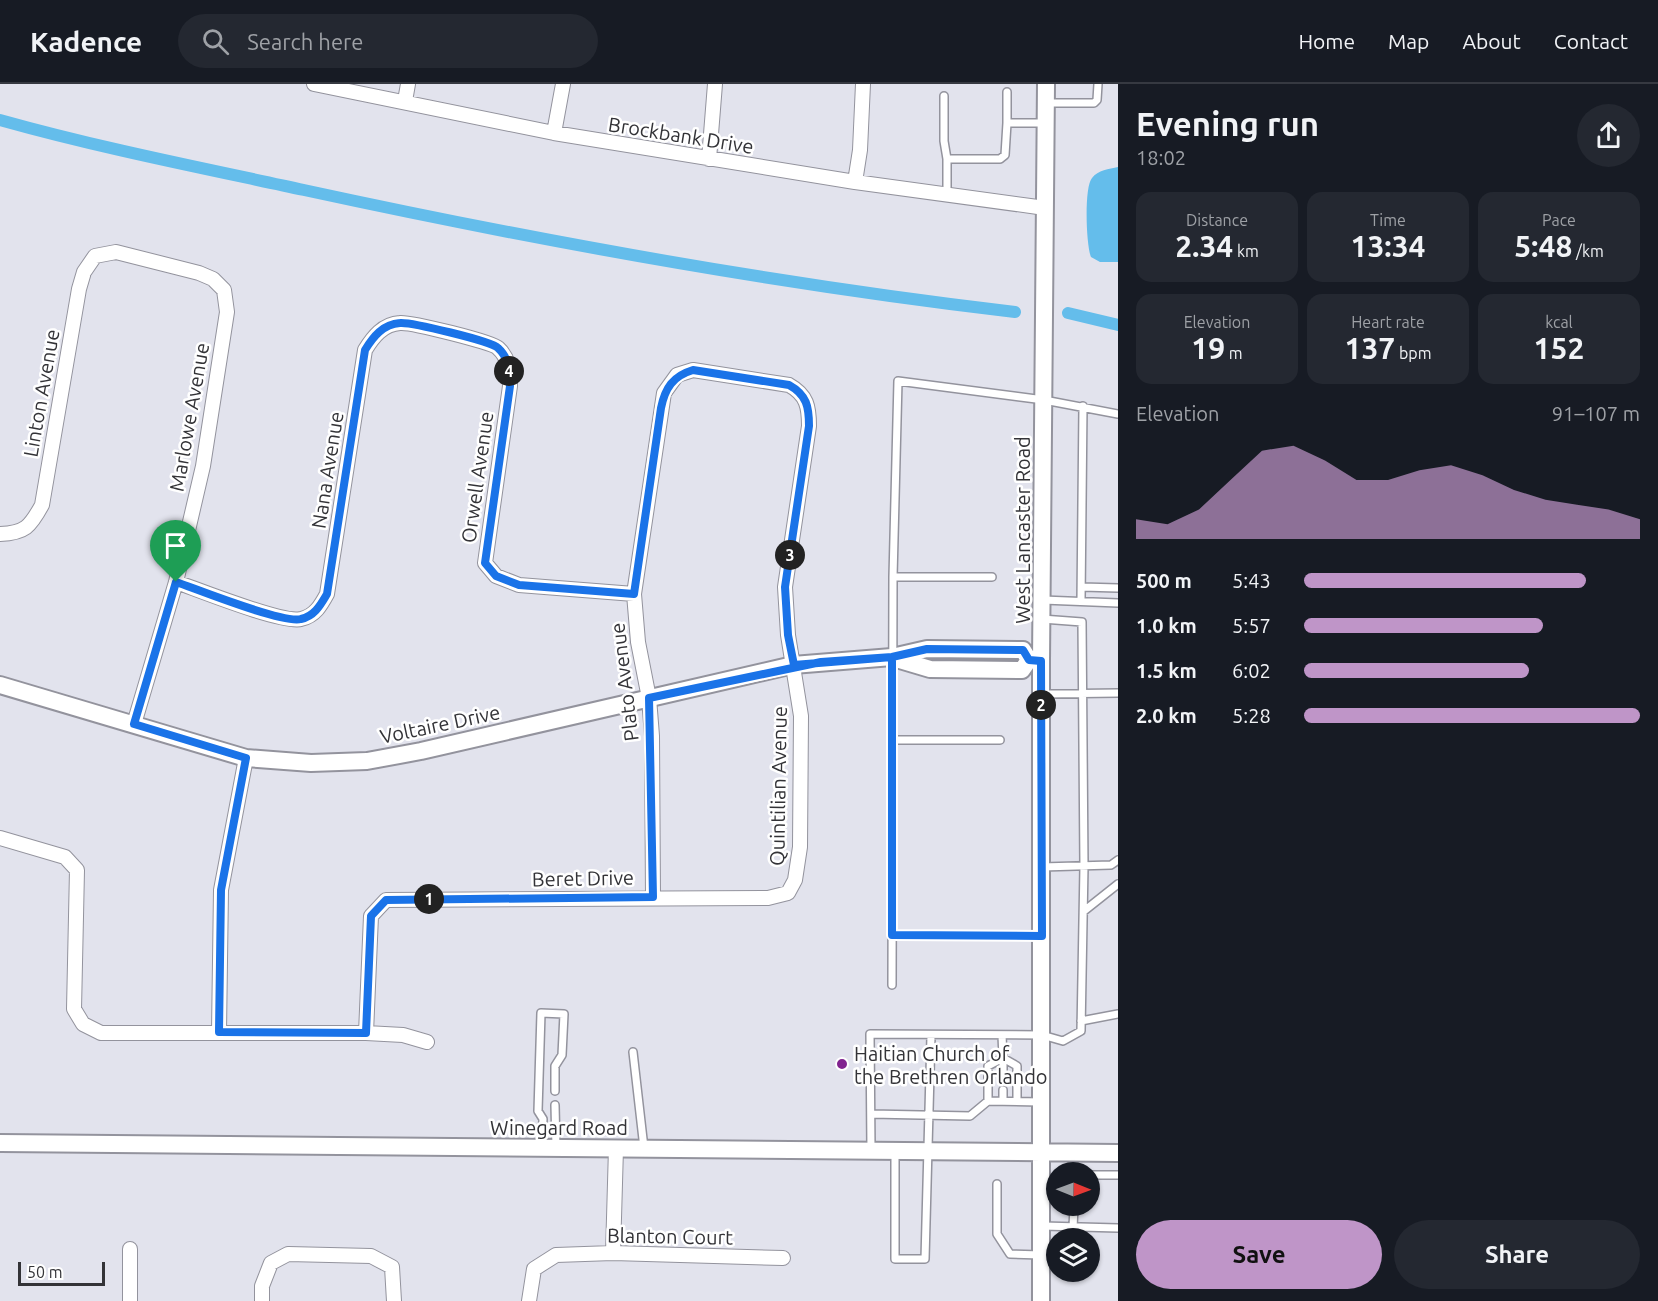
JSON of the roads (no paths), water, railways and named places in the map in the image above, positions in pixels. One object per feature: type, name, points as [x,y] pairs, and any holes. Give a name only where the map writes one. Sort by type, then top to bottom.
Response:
[{"type":"street","name":"Brockbank Drive","points":[[314,84],[554,133],[855,182],[1045,208]]},
{"type":"street","points":[[405,101],[408,84]]},
{"type":"street","points":[[554,133],[563,84]]},
{"type":"street","points":[[709,159],[715,84]]},
{"type":"street","points":[[855,182],[860,150],[863,84]]},
{"type":"street","name":"West Lancaster Road","points":[[1041,1301],[1041,694],[1035,660],[1042,618],[1046,84]]},
{"type":"street","name":"Marlowe Avenue","points":[[84,272],[95,256],[116,252],[199,273],[213,279],[224,290],[227,312],[203,466],[176,582],[134,724]]},
{"type":"street","name":"Linton Avenue","points":[[0,534],[20,533],[34,520],[42,505],[84,272]]},
{"type":"street","name":"Orwell Avenue","points":[[375,334],[400,323],[483,340],[497,347],[508,362],[510,386],[485,563],[496,576],[519,585],[634,594]]},
{"type":"street","name":"Nana Avenue","points":[[176,582],[279,616],[300,620],[316,611],[327,594],[365,350],[375,334]]},
{"type":"street","name":"Quintilian Avenue","points":[[664,393],[677,375],[693,370],[789,385],[801,391],[809,406],[809,426],[785,587],[788,635],[801,716],[800,847],[795,880]]},
{"type":"street","name":"Plato Avenue","points":[[653,897],[649,698],[638,642],[634,594],[664,393]]},
{"type":"street","name":"Voltaire Drive","points":[[0,685],[246,758],[311,763],[367,761],[794,665],[892,657],[927,649],[963,648],[1023,650],[1035,660]]},
{"type":"street","points":[[219,1032],[221,890],[246,758]]},
{"type":"street","points":[[0,838],[65,857],[77,870],[74,1009],[83,1024],[101,1033],[366,1033],[404,1035],[427,1042]]},
{"type":"street","name":"Beret Drive","points":[[366,1033],[371,916],[386,900],[768,898],[788,893],[795,880]]},
{"type":"street","name":"Winegard Road","points":[[0,1143],[1118,1153]]},
{"type":"street","points":[[613,1253],[616,1148]]},
{"type":"street","points":[[129,1301],[130,1249]]},
{"type":"street","name":"Blanton Court","points":[[529,1301],[534,1269],[556,1255],[613,1253],[783,1258]]},
{"type":"street","points":[[262,1301],[262,1286],[271,1263],[288,1254],[371,1256],[392,1267],[394,1301]]},
{"type":"lane","points":[[1046,103],[1094,103],[1097,100],[1098,84]]},
{"type":"lane","points":[[947,159],[1000,159],[1005,155],[1007,92]]},
{"type":"lane","points":[[944,96],[947,195]]},
{"type":"lane","points":[[1007,123],[1046,123]]},
{"type":"lane","points":[[892,985],[892,657],[898,381],[1044,400],[1118,414]]},
{"type":"lane","points":[[1082,601],[1083,406]]},
{"type":"lane","points":[[893,577],[992,577]]},
{"type":"lane","points":[[1082,587],[1118,588]]},
{"type":"lane","points":[[1042,600],[1118,603]]},
{"type":"lane","points":[[871,1151],[870,1034],[1042,1035],[1063,1041],[1072,1039],[1081,1031],[1084,912],[1082,622],[1042,618]]},
{"type":"lane","points":[[1041,694],[1118,693]]},
{"type":"lane","points":[[892,740],[1000,740]]},
{"type":"lane","points":[[1042,867],[1114,867],[1118,858]]},
{"type":"lane","points":[[1084,912],[1118,884]]},
{"type":"lane","points":[[892,935],[1042,936]]},
{"type":"lane","points":[[549,1148],[543,1119],[538,1111],[541,1013],[564,1014],[562,1054],[555,1065],[555,1090]]},
{"type":"lane","points":[[1082,1021],[1118,1014]]},
{"type":"lane","points":[[1002,1035],[1003,1073]]},
{"type":"lane","points":[[895,1151],[895,1259],[925,1259],[931,1036]]},
{"type":"lane","points":[[633,1052],[644,1149]]},
{"type":"lane","points":[[988,1101],[988,1066],[1003,1058]]},
{"type":"lane","points":[[1003,1058],[1017,1066],[1017,1101]]},
{"type":"lane","points":[[1003,1090],[1003,1101]]},
{"type":"lane","points":[[871,1114],[970,1116],[988,1101],[1042,1102]]},
{"type":"lane","points":[[549,1148],[555,1105]]},
{"type":"lane","points":[[1100,1175],[1118,1175]]},
{"type":"lane","points":[[997,1184],[997,1234],[1010,1254],[1041,1255]]},
{"type":"lane","points":[[1041,1226],[1073,1228],[1074,1216]]},
{"type":"lane","points":[[1100,1228],[1118,1228]]},
{"type":"water","points":[[1118,167],[1118,262],[1100,262],[1091,257],[1089,251],[1087,204],[1089,183],[1097,173]]},
{"type":"waterway","points":[[0,120],[189,166],[569,244],[747,275],[1015,312]]},
{"type":"waterway","points":[[1068,313],[1118,325]]},
{"type":"place","name":"Haitian Church of the Brethren Orlando","points":[[842,1064]]}]
